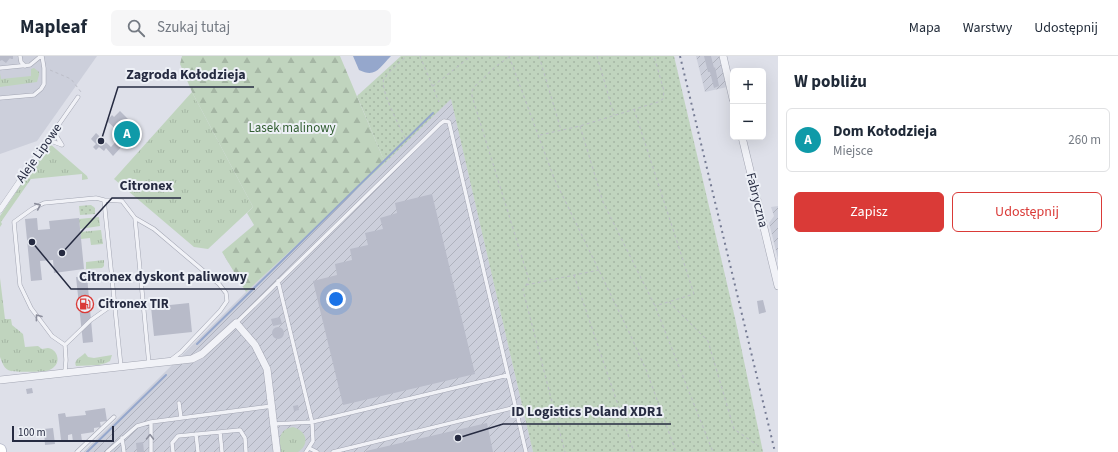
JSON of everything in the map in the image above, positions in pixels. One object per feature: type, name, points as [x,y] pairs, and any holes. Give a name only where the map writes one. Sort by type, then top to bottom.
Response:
[{"type":"street","points":[[722,56],[730,88]]},
{"type":"street","name":"Aleje Lipowe","points":[[0,210],[48,140]]},
{"type":"street","name":"Fabryczna","points":[[743,140],[778,286]]},
{"type":"street","points":[[0,380],[192,359],[202,354],[236,323],[255,346],[267,369],[277,452]]},
{"type":"lane","points":[[20,56],[21,62],[25,66]]},
{"type":"lane","points":[[0,68],[30,65],[42,56],[44,68],[44,84],[41,89],[34,94],[0,98]]},
{"type":"lane","name":"Aleje Lipowe","points":[[48,140],[78,97]]},
{"type":"lane","points":[[236,323],[278,280],[440,124],[444,121],[449,122],[526,452]]},
{"type":"lane","points":[[48,140],[62,145],[54,132]]},
{"type":"lane","points":[[65,373],[66,360],[64,345],[52,336],[31,308],[20,285],[14,222],[32,209],[44,203],[96,198],[122,201],[135,218],[154,229],[220,284],[226,293],[227,301],[220,311],[181,352],[170,361]]},
{"type":"lane","points":[[104,200],[121,367]]},
{"type":"lane","points":[[135,218],[149,364]]},
{"type":"lane","points":[[278,280],[312,422],[313,441],[307,450],[317,452]]},
{"type":"lane","points":[[64,345],[91,320],[114,303]]},
{"type":"lane","points":[[274,424],[312,422],[508,375]]},
{"type":"lane","points":[[178,403],[181,418]]},
{"type":"lane","points":[[107,452],[137,426],[151,422],[272,406]]},
{"type":"lane","points":[[333,452],[516,407]]},
{"type":"lane","points":[[77,452],[114,417]]},
{"type":"lane","points":[[151,422],[151,452]]},
{"type":"lane","points":[[173,452],[172,443],[178,436],[240,430],[245,438],[246,452]]},
{"type":"lane","points":[[220,432],[222,452]]},
{"type":"lane","points":[[196,434],[198,452]]},
{"type":"lane","points":[[122,438],[124,452]]},
{"type":"path","points":[[405,138],[387,98],[383,80],[407,56]]},
{"type":"path","points":[[420,56],[439,102]]},
{"type":"path","points":[[433,86],[471,56]]},
{"type":"path","points":[[565,452],[523,290],[529,280],[472,96],[474,87],[495,67],[510,56],[554,178],[600,270],[647,372],[676,452]]},
{"type":"path","points":[[539,56],[561,131]]},
{"type":"path","points":[[597,56],[614,115]]},
{"type":"path","points":[[538,135],[580,126],[658,102],[663,99],[664,91],[654,56]]},
{"type":"path","points":[[44,68],[71,79],[81,92]]},
{"type":"path","points":[[634,109],[694,294],[655,306]]},
{"type":"path","points":[[580,126],[603,202],[655,306],[713,452]]},
{"type":"path","points":[[526,285],[600,270]]},
{"type":"path","points":[[574,275],[634,452]]},
{"type":"path","points":[[668,302],[708,341],[734,429],[757,445]]},
{"type":"shaded area","points":[[0,56],[97,56],[37,141],[0,154]]},
{"type":"shaded area","points":[[696,56],[719,56],[727,87],[705,92]]},
{"type":"shaded area","points":[[451,98],[533,452],[84,452],[246,292],[385,163]]},
{"type":"shaded area","points":[[778,206],[778,259],[769,223],[774,216],[771,207]]},
{"type":"green space","name":"Lasek malinowy","points":[[182,56],[340,56],[385,163],[246,292],[222,252],[254,225],[247,213],[253,207],[192,92],[180,64]]},
{"type":"green space","points":[[401,56],[674,56],[735,318],[763,452],[533,452],[451,99],[385,163],[357,96]]},
{"type":"green space","points":[[34,68],[39,72],[37,82],[0,87],[0,73],[1,79],[31,76],[31,69]]},
{"type":"green space","points":[[192,92],[253,207],[208,249],[194,247],[114,179]]},
{"type":"green space","points":[[49,143],[87,176],[88,179],[82,180],[82,174],[31,179],[1,222],[2,224],[0,227],[0,216]]},
{"type":"green space","points":[[91,205],[95,208],[95,214],[80,215],[79,206]]},
{"type":"green space","points":[[99,217],[100,226],[80,229],[79,219]]},
{"type":"green space","points":[[101,230],[103,244],[91,245],[90,238],[81,239],[80,232]]},
{"type":"green space","points":[[104,260],[104,266],[102,268],[86,269],[86,262]]},
{"type":"green space","points":[[0,278],[5,319],[11,319],[12,325],[23,334],[25,347],[38,346],[42,349],[51,349],[56,353],[58,359],[56,365],[51,369],[47,371],[28,372],[9,370],[4,366],[0,357]]},
{"type":"green space","points":[[85,353],[88,357],[94,358],[112,355],[110,361],[106,363],[99,365],[76,366],[76,360]]},
{"type":"green space","points":[[293,427],[301,431],[304,435],[304,445],[298,452],[281,452],[280,439],[282,433],[288,428]]},
{"type":"water","points":[[353,56],[391,56],[380,68],[369,73],[359,70]]},
{"type":"building","points":[[0,56],[13,56],[13,59],[10,58],[6,63],[2,60],[0,61]]},
{"type":"building","points":[[704,56],[711,56],[719,86],[714,88]]},
{"type":"building","points":[[120,111],[138,129],[113,156],[106,148],[104,151],[99,147],[96,150],[93,147],[96,144],[91,139],[96,133],[111,147],[122,135],[107,121],[112,115],[114,117]]},
{"type":"building","points":[[432,194],[475,374],[343,405],[313,281],[337,275],[335,264],[352,260],[350,249],[368,245],[365,233],[383,229],[380,218],[397,213],[395,203]]},
{"type":"building","points":[[37,218],[38,230],[50,229],[49,221],[79,218],[84,269],[54,273],[53,260],[40,261],[42,280],[31,281],[25,219]]},
{"type":"building","points":[[87,276],[93,342],[83,343],[76,277]]},
{"type":"building","points":[[763,300],[766,312],[759,314],[757,301]]},
{"type":"building","points":[[189,303],[192,332],[154,336],[151,307]]},
{"type":"building","points":[[280,317],[282,324],[273,326],[271,319]]},
{"type":"building","points":[[280,327],[283,328],[283,338],[276,339],[273,338],[272,331],[273,328]]},
{"type":"building","points":[[32,388],[33,393],[27,394],[26,389]]},
{"type":"building","points":[[298,405],[299,410],[294,411],[293,406]]},
{"type":"building","points":[[105,408],[107,421],[100,422],[101,427],[94,428],[94,432],[81,434],[82,441],[73,442],[72,434],[68,435],[68,440],[61,440],[58,414],[65,413],[66,417],[86,415],[85,411]]},
{"type":"building","points":[[487,423],[493,452],[366,452],[366,451]]},
{"type":"building","points":[[53,428],[55,444],[45,445],[44,429]]},
{"type":"building","points":[[143,442],[144,452],[137,452],[136,443]]},
{"type":"waterway","points":[[197,344],[433,113]]},
{"type":"waterway","points":[[87,452],[166,375]]},
{"type":"railway","points":[[680,56],[775,452]]},
{"type":"place","name":"Dom Kołodzieja","points":[[127,134]]},
{"type":"place","name":"Zagroda Kołodzieja","points":[[101,141]]},
{"type":"place","name":"Citronex dyskont paliwowy","points":[[32,242]]},
{"type":"place","name":"Citronex","points":[[62,253]]},
{"type":"place","name":"Citronex TIR","points":[[85,304]]},
{"type":"place","name":"ID Logistics Poland XDR1","points":[[458,438]]}]
